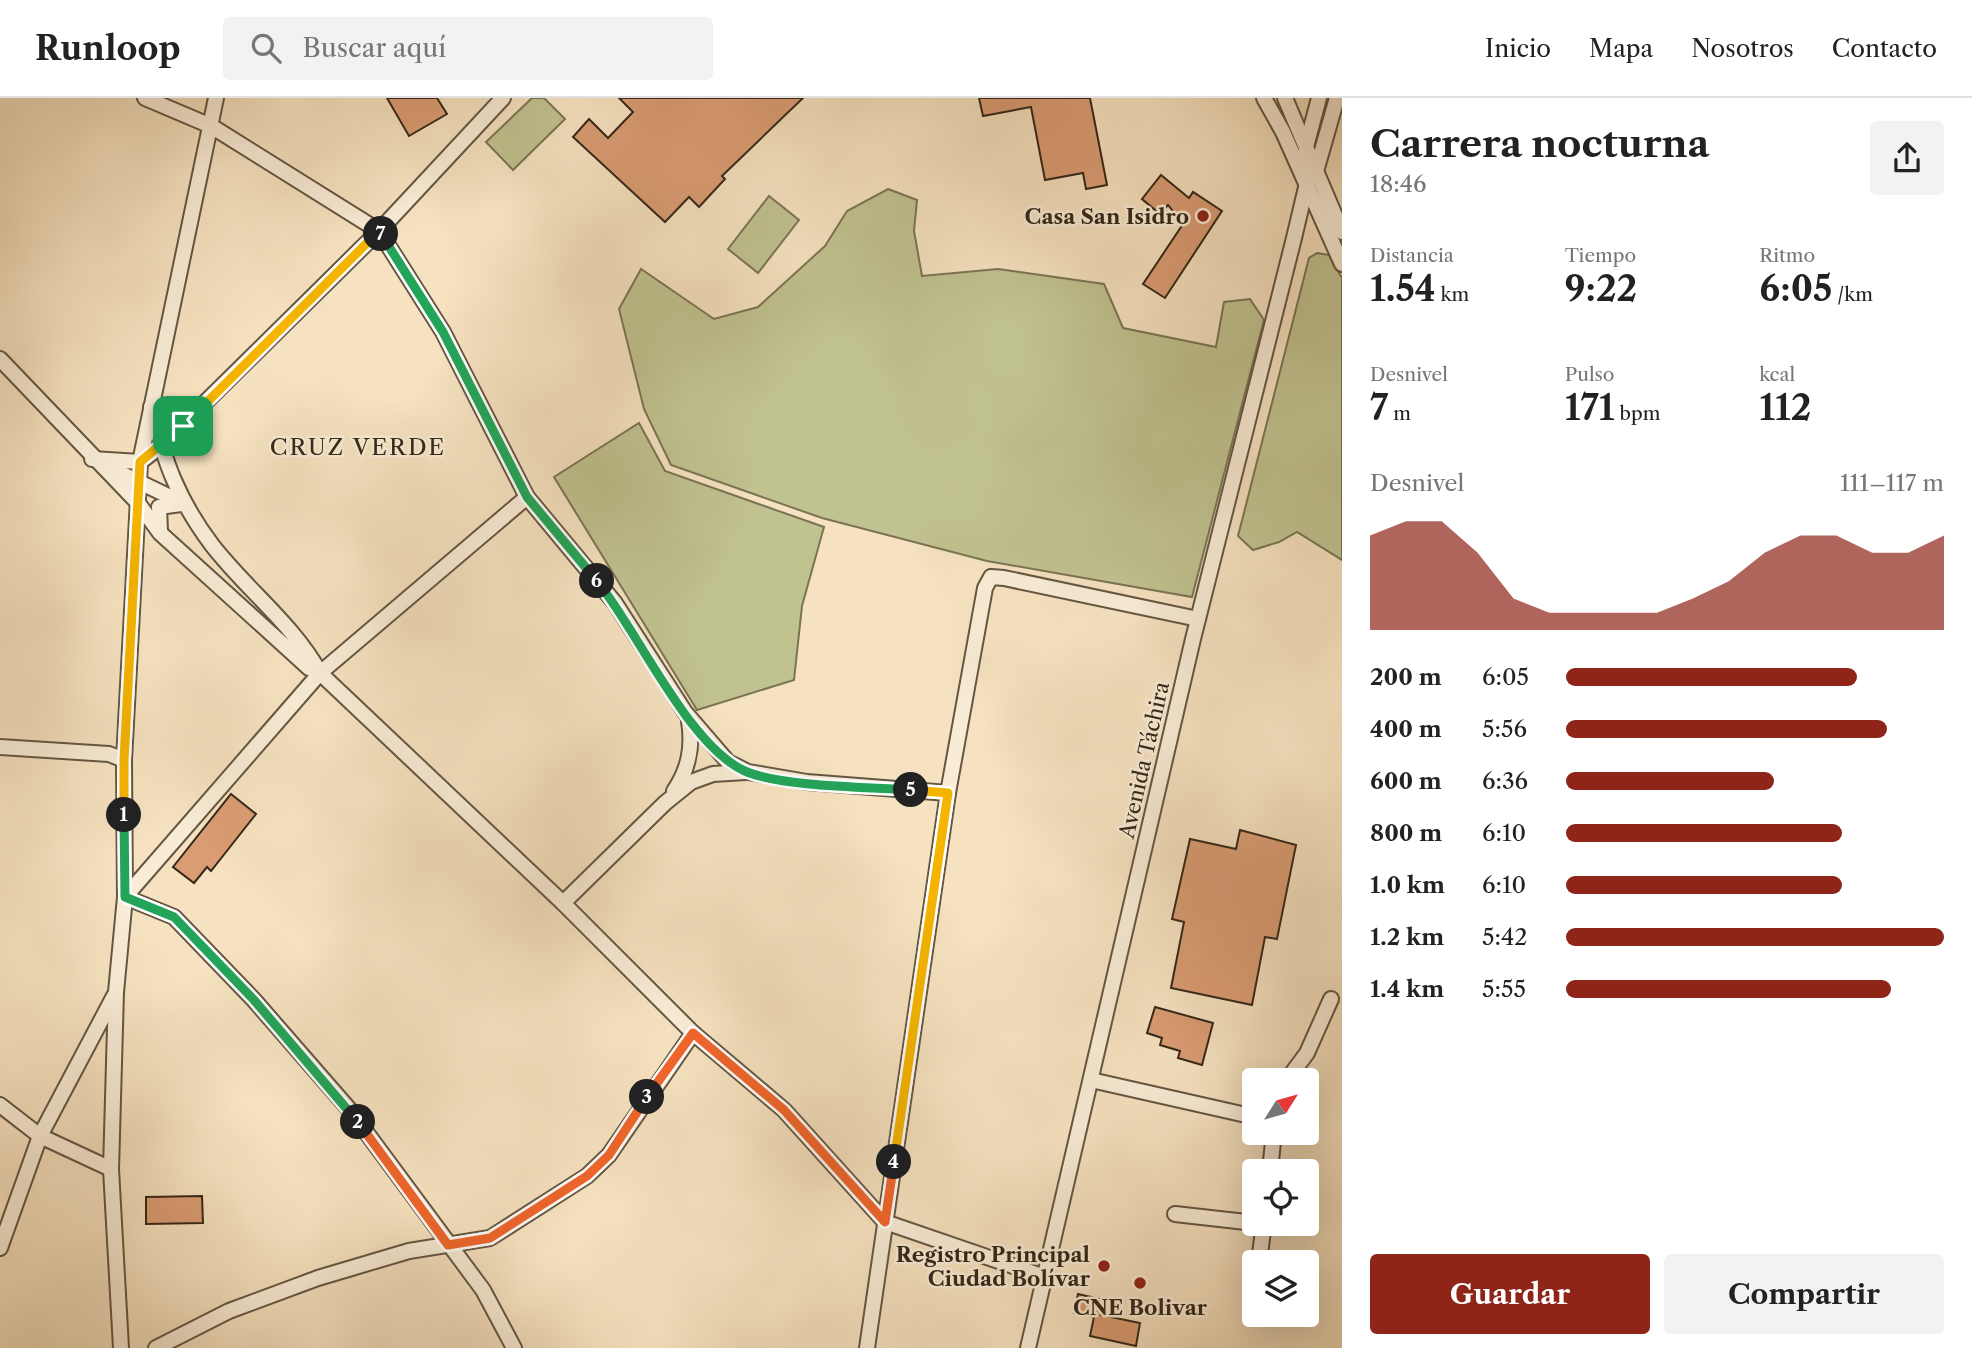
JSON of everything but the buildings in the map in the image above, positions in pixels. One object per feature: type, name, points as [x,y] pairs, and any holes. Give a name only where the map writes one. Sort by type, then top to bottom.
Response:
[{"type":"street","points":[[145,98],[211,127],[379,231],[443,332],[527,497],[615,603],[688,716],[728,761],[748,772]]},
{"type":"street","points":[[121,1348],[111,1169],[116,992],[125,897],[124,760],[140,462],[216,98]]},
{"type":"street","points":[[92,459],[140,462],[161,446],[379,231],[503,98]]},
{"type":"street","points":[[1264,98],[1342,232]]},
{"type":"street","points":[[1285,98],[1306,146],[1312,178],[1342,264]]},
{"type":"street","points":[[1306,146],[1319,98]]},
{"type":"street","points":[[1312,178],[1337,98]]},
{"type":"street","name":"Avenida Táchira","points":[[1028,1348],[1198,619],[1312,178]]},
{"type":"street","points":[[0,359],[92,459],[138,503],[160,533],[309,668],[320,673]]},
{"type":"street","points":[[151,407],[163,423],[191,418]]},
{"type":"street","points":[[151,407],[168,472],[212,545],[307,649],[320,673],[563,903],[693,1033],[784,1110],[885,1222],[1045,1277]]},
{"type":"street","points":[[92,459],[139,484],[186,504]]},
{"type":"street","points":[[125,897],[320,673],[527,497]]},
{"type":"street","points":[[160,533],[159,507],[164,504],[186,504]]},
{"type":"street","points":[[867,1348],[948,793],[985,588],[991,577],[1198,619]]},
{"type":"street","points":[[666,803],[682,780],[690,755],[692,739],[688,716]]},
{"type":"street","points":[[0,747],[109,754],[124,760]]},
{"type":"street","points":[[563,903],[666,803],[691,782],[713,774],[748,772],[807,782],[948,793]]},
{"type":"street","points":[[125,897],[174,917],[254,1000],[349,1109],[483,1290],[514,1348]]},
{"type":"street","points":[[0,1248],[40,1136],[116,992]]},
{"type":"street","points":[[1296,1068],[1307,1053],[1331,999]]},
{"type":"street","points":[[156,1348],[229,1311],[274,1293],[409,1251],[490,1238],[587,1176],[609,1155],[693,1033]]},
{"type":"street","points":[[1091,1080],[1242,1114]]},
{"type":"street","points":[[0,1105],[40,1136],[111,1169]]},
{"type":"street","points":[[1175,1214],[1242,1222]]},
{"type":"green space","points":[[532,98],[544,98],[565,119],[513,170],[486,142]]},
{"type":"green space","points":[[888,189],[917,200],[914,231],[922,276],[998,269],[1104,284],[1123,328],[1216,347],[1224,302],[1250,299],[1264,320],[1192,597],[987,561],[822,518],[671,465],[644,409],[619,309],[641,269],[714,319],[758,307],[825,246],[847,211]]},
{"type":"green space","points":[[769,196],[799,220],[758,273],[728,249]]},
{"type":"green space","points":[[1317,253],[1329,255],[1342,278],[1342,560],[1297,532],[1279,542],[1253,550],[1238,536],[1309,258]]},
{"type":"green space","points":[[639,423],[665,471],[824,527],[802,606],[794,680],[697,710],[554,477]]},
{"type":"place","name":"Casa San Isidro","points":[[1203,216]]},
{"type":"place","name":"Registro Principal Ciudad Bolívar","points":[[1104,1266]]},
{"type":"place","name":"CNE Bolivar","points":[[1140,1283]]},
{"type":"district","name":"CRUZ VERDE","points":[[358,447]]},
{"type":"route","points":[[379,231],[443,332],[527,497],[615,603],[685,712],[708,742],[728,761],[748,772],[775,778],[948,793],[885,1222],[784,1110],[693,1033],[609,1155],[587,1176],[490,1238],[448,1245],[349,1109],[254,1000],[174,917],[125,897],[124,760],[140,462],[183,426],[379,231]]}]
